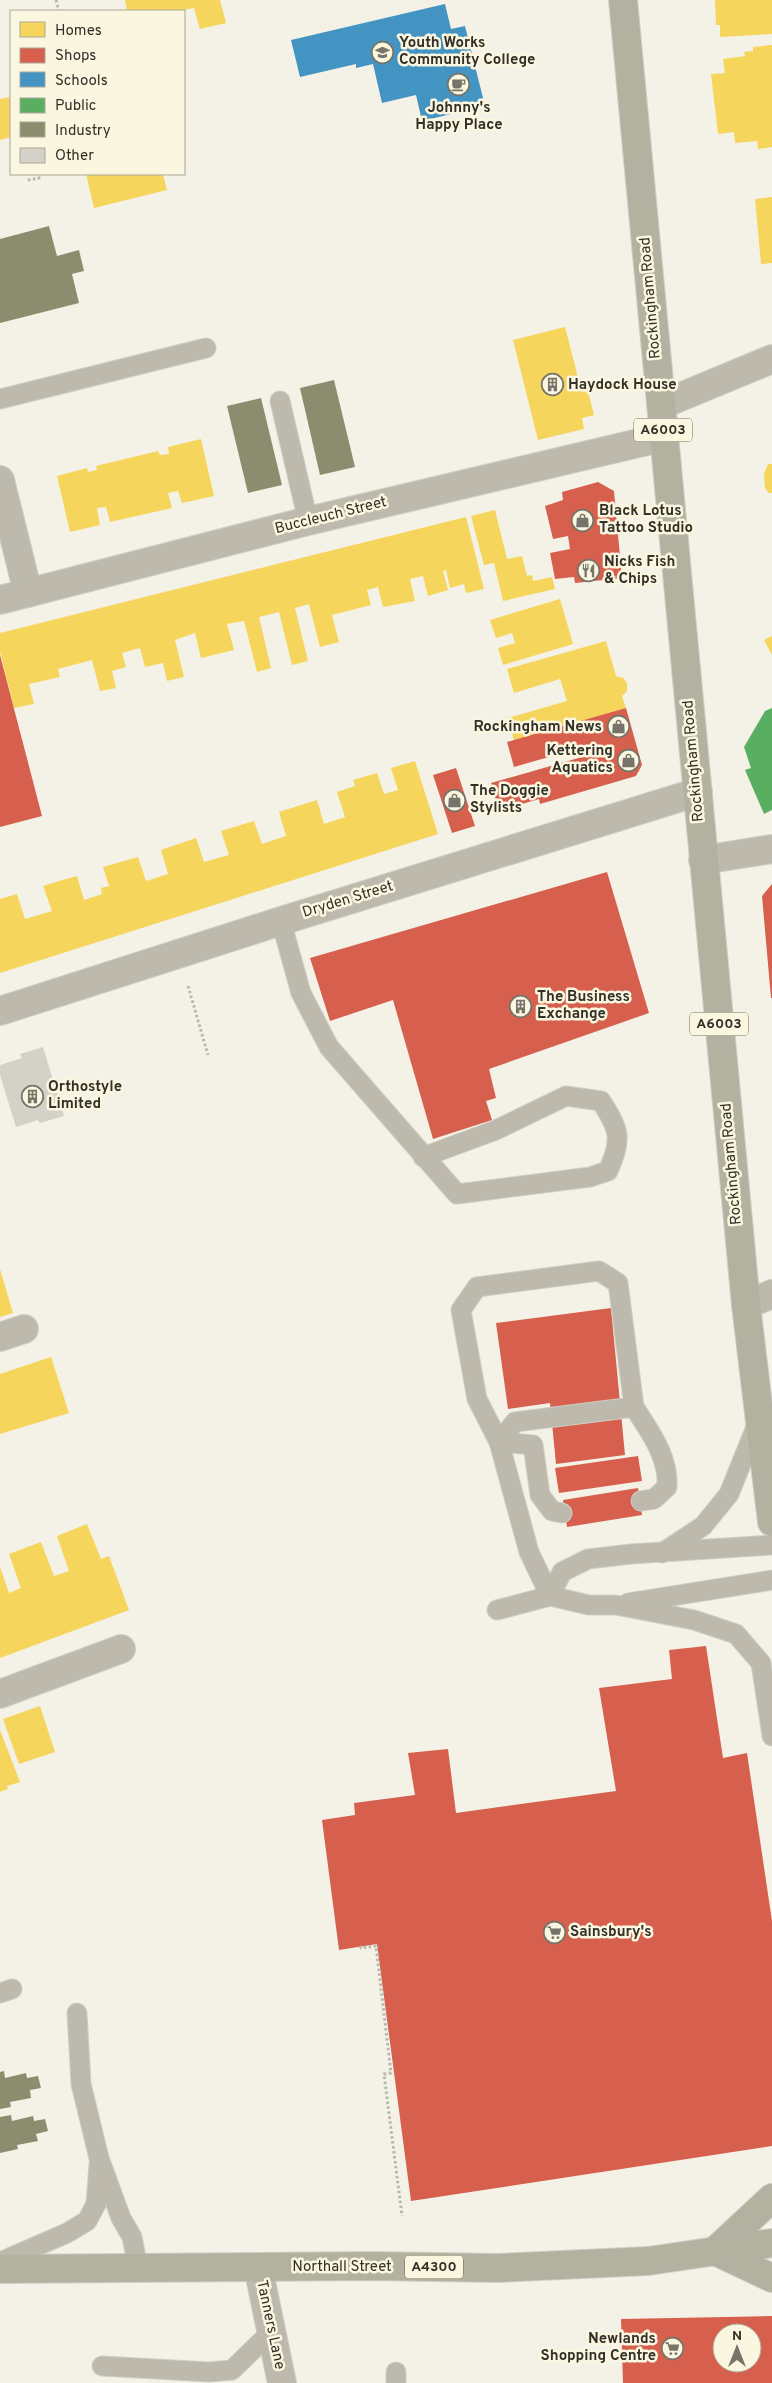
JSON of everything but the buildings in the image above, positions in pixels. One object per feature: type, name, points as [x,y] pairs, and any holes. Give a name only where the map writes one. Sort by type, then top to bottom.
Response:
[{"type":"main road","name":"Rockingham Road","points":[[623,0],[746,1305],[772,1522]]},
{"type":"main road","points":[[772,2198],[715,2251],[772,2278]]},
{"type":"main road","name":"Northall Street","points":[[0,2269],[497,2268],[648,2260],[772,2243]]},
{"type":"street","points":[[661,405],[772,359]]},
{"type":"street","name":"Buccleuch Street","points":[[0,600],[308,521],[664,437]]},
{"type":"street","points":[[0,480],[28,593]]},
{"type":"street","name":"Dryden Street","points":[[0,1011],[698,792]]},
{"type":"street","points":[[703,860],[772,849]]},
{"type":"street","points":[[746,1305],[772,1294]]},
{"type":"street","points":[[0,1694],[121,1649]]},
{"type":"street","name":"Tanners Lane","points":[[258,2268],[282,2383]]},
{"type":"lane","points":[[0,399],[206,348]]},
{"type":"lane","points":[[280,401],[308,521]]},
{"type":"lane","points":[[282,921],[301,993],[329,1047],[423,1157],[457,1194],[590,1177],[608,1171],[618,1150],[615,1123],[601,1101],[566,1096],[496,1130],[423,1157]]},
{"type":"lane","points":[[550,1596],[529,1552],[499,1442],[477,1399],[461,1310],[477,1287],[599,1271],[618,1283],[634,1407],[658,1446],[668,1474],[667,1487],[654,1499],[641,1501]]},
{"type":"lane","points":[[499,1442],[515,1422],[634,1407]]},
{"type":"lane","points":[[661,1554],[703,1526],[728,1494],[759,1419]]},
{"type":"lane","points":[[499,1442],[533,1445],[540,1496],[552,1511],[562,1513]]},
{"type":"lane","points":[[550,1596],[562,1572],[588,1559],[631,1554],[661,1554],[772,1545]]},
{"type":"lane","points":[[497,1610],[550,1596],[589,1605],[616,1605],[772,1580]]},
{"type":"lane","points":[[616,1605],[694,1620],[736,1634],[760,1663],[772,1736]]},
{"type":"lane","points":[[77,2013],[81,2084],[99,2158],[121,2218],[132,2237],[138,2268]]},
{"type":"lane","points":[[0,2262],[67,2233],[87,2221],[96,2204],[99,2158]]},
{"type":"lane","points":[[102,2366],[208,2372],[232,2370],[271,2332]]},
{"type":"path","points":[[28,180],[39,178],[38,175]]},
{"type":"path","points":[[179,954],[208,1055]]},
{"type":"path","points":[[360,1946],[360,1948],[376,1946],[391,2073],[384,2074],[402,2216]]},
{"type":"place","name":"Youth Works Community College","points":[[383,52]]},
{"type":"place","name":"Johnny's Happy Place","points":[[459,85]]},
{"type":"place","name":"Haydock House","points":[[552,385]]},
{"type":"place","name":"Black Lotus Tattoo Studio","points":[[583,520]]},
{"type":"place","name":"Nicks Fish & Chips","points":[[588,571]]},
{"type":"place","name":"Rockingham News","points":[[618,727]]},
{"type":"place","name":"Kettering Aquatics","points":[[629,760]]},
{"type":"place","name":"The Doggie Stylists","points":[[454,800]]},
{"type":"place","name":"The Business Exchange","points":[[521,1006]]},
{"type":"place","name":"Orthostyle Limited","points":[[32,1096]]},
{"type":"place","name":"Sainsbury's","points":[[554,1932]]},
{"type":"place","name":"Newlands Shopping Centre","points":[[672,2348]]}]
